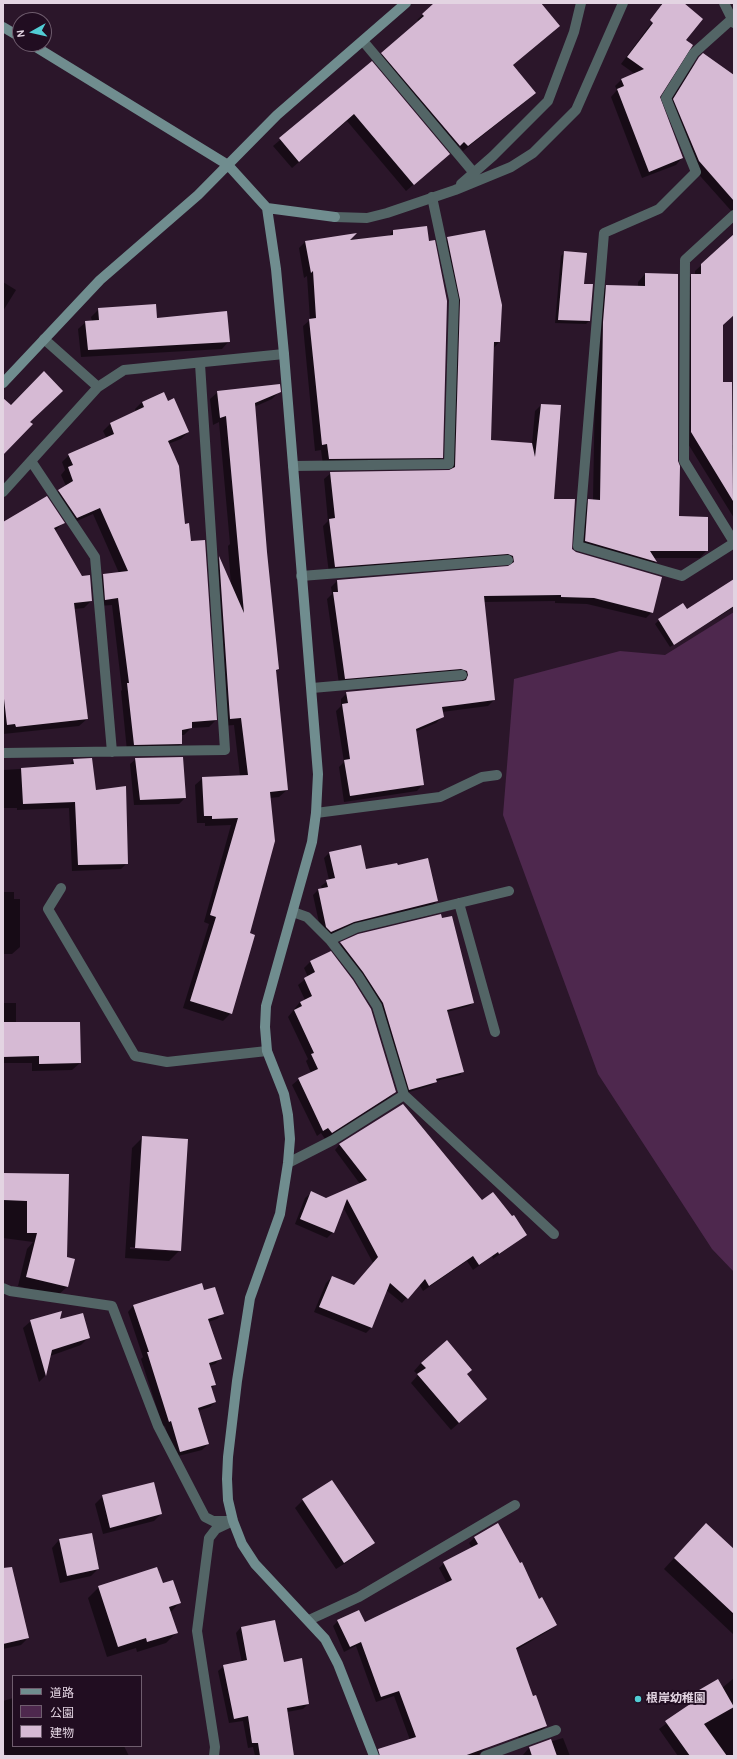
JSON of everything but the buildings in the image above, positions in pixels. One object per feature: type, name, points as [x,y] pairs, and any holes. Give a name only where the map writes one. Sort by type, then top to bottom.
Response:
[{"type":"street","points":[[3,383],[100,280],[198,196],[277,114],[406,3]]},
{"type":"street","points":[[455,190],[493,156],[548,101],[574,32],[581,3]]},
{"type":"street","points":[[267,208],[335,218],[367,218],[387,213],[455,190],[511,166],[533,152],[576,110],[623,3]]},
{"type":"street","points":[[724,3],[733,21],[694,53],[666,98],[696,172],[659,209],[604,233],[578,546],[682,576],[734,542],[684,461],[685,260],[734,215]]},
{"type":"street","points":[[3,27],[12,32]]},
{"type":"street","points":[[363,41],[474,173]]},
{"type":"street","points":[[44,52],[228,165],[267,208],[276,269],[284,354],[318,774],[316,813],[312,842],[294,912],[266,1006],[265,1027],[267,1052],[284,1094],[290,1139],[280,1214],[250,1298],[228,1457],[228,1500],[232,1521],[242,1544],[255,1564],[309,1620],[325,1639],[338,1664],[374,1756]]},
{"type":"street","points":[[293,466],[449,464],[454,300],[432,197]]},
{"type":"street","points":[[44,339],[98,388]]},
{"type":"street","points":[[3,492],[98,388],[124,370],[200,364],[284,354]]},
{"type":"street","points":[[3,753],[226,750],[200,364]]},
{"type":"street","points":[[31,461],[95,557],[112,752]]},
{"type":"street","points":[[301,576],[508,560]]},
{"type":"street","points":[[312,688],[462,675]]},
{"type":"street","points":[[316,813],[440,797],[482,777],[498,774]]},
{"type":"street","points":[[61,888],[48,909],[135,1056],[167,1062],[267,1052]]},
{"type":"street","points":[[330,940],[356,928],[509,891]]},
{"type":"street","points":[[459,903],[495,1032]]},
{"type":"street","points":[[294,912],[307,917],[330,940],[358,976],[377,1006],[404,1095],[554,1234]]},
{"type":"street","points":[[288,1163],[333,1140],[404,1095]]},
{"type":"street","points":[[3,1288],[10,1291],[112,1306],[158,1426],[205,1517],[213,1521],[232,1521]]},
{"type":"street","points":[[309,1620],[359,1597],[515,1505]]},
{"type":"street","points":[[214,1756],[215,1747],[197,1631],[209,1538],[216,1529],[232,1521]]},
{"type":"street","points":[[485,1756],[556,1730]]},
{"type":"green space","points":[[734,612],[734,1272],[712,1249],[598,1074],[503,815],[514,679],[620,651],[665,655]]},
{"type":"place","name":"根岸幼稚園","points":[[638,1699]]}]
